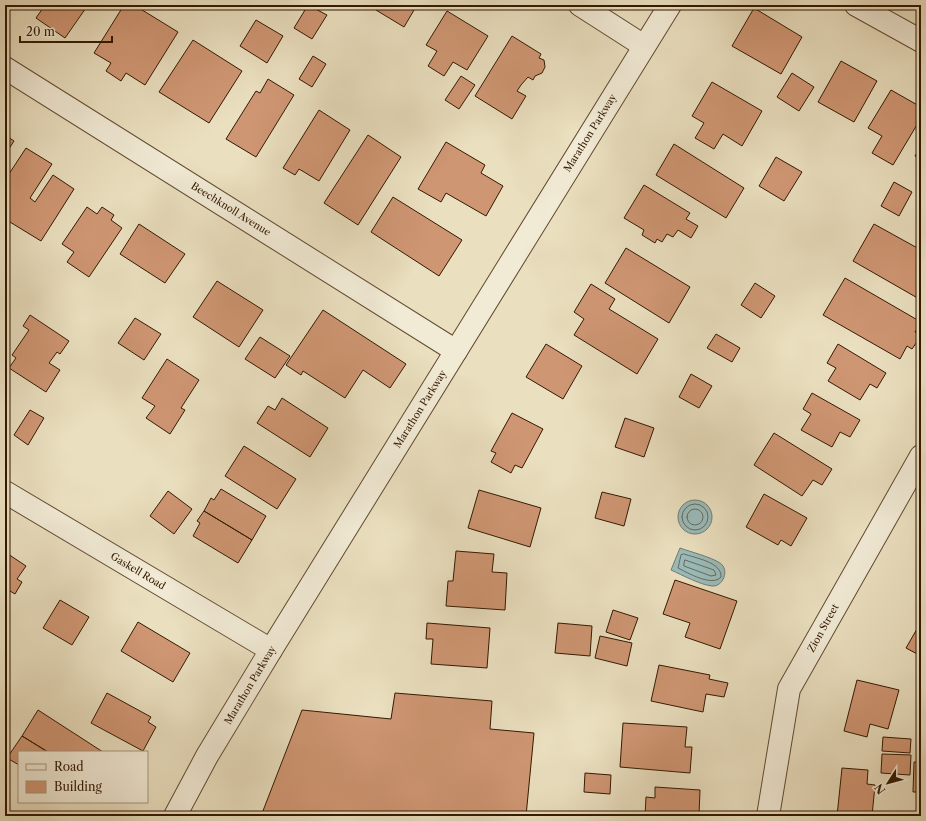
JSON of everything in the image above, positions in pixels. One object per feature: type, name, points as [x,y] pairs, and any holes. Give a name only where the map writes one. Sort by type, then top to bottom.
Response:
[{"type":"street","points":[[580,5],[644,46]]},
{"type":"street","name":"Marathon Parkway","points":[[175,816],[207,756],[271,650],[670,5]]},
{"type":"street","points":[[856,5],[921,41]]},
{"type":"street","name":"Beechknoll Avenue","points":[[5,68],[456,350]]},
{"type":"street","name":"Zion Street","points":[[768,816],[789,689],[921,456]]},
{"type":"street","name":"Gaskell Road","points":[[5,492],[271,650]]},
{"type":"water","points":[[692,500],[698,500],[702,501],[709,507],[712,517],[711,524],[705,531],[698,534],[692,534],[688,533],[681,527],[678,520],[678,514],[679,510],[685,503]]},
{"type":"water","points":[[680,548],[720,563],[725,570],[722,581],[716,586],[702,584],[671,570]]},
{"type":"building","points":[[45,5],[88,5],[65,38],[36,18]]},
{"type":"building","points":[[124,5],[134,5],[178,32],[145,85],[126,73],[121,81],[106,71],[111,63],[94,53]]},
{"type":"building","points":[[308,5],[327,15],[312,39],[294,28]]},
{"type":"building","points":[[379,5],[417,5],[404,27],[376,10]]},
{"type":"building","points":[[754,8],[802,37],[781,74],[732,46]]},
{"type":"building","points":[[447,11],[488,36],[467,70],[453,62],[444,76],[428,66],[437,51],[426,45]]},
{"type":"building","points":[[256,20],[283,36],[267,63],[240,46]]},
{"type":"building","points":[[512,36],[541,54],[539,58],[544,60],[545,67],[542,73],[535,76],[533,80],[528,77],[517,91],[526,96],[512,119],[475,96]]},
{"type":"building","points":[[193,40],[242,71],[209,123],[159,92]]},
{"type":"building","points":[[313,56],[326,64],[312,87],[299,79]]},
{"type":"building","points":[[841,61],[877,81],[854,122],[818,102]]},
{"type":"building","points":[[792,73],[814,87],[799,111],[777,97]]},
{"type":"building","points":[[461,76],[475,85],[459,109],[445,100]]},
{"type":"building","points":[[268,79],[294,95],[256,157],[226,139],[256,91],[260,93]]},
{"type":"building","points":[[712,82],[762,111],[742,146],[723,134],[714,149],[695,138],[704,123],[692,116]]},
{"type":"building","points":[[891,90],[921,107],[921,118],[893,165],[872,153],[882,136],[868,128]]},
{"type":"building","points":[[319,110],[350,130],[319,181],[299,169],[295,175],[283,168]]},
{"type":"building","points":[[5,135],[14,141],[5,155]]},
{"type":"building","points":[[368,135],[401,157],[358,225],[324,203]]},
{"type":"building","points":[[446,142],[485,165],[481,173],[503,186],[486,216],[446,193],[441,202],[418,189]]},
{"type":"building","points":[[674,144],[744,188],[726,218],[656,175]]},
{"type":"building","points":[[921,146],[921,160],[915,156]]},
{"type":"building","points":[[26,148],[52,164],[30,198],[35,202],[53,175],[74,189],[41,241],[5,219],[5,180]]},
{"type":"building","points":[[776,157],[802,172],[784,201],[759,186]]},
{"type":"building","points":[[894,182],[912,192],[899,216],[881,206]]},
{"type":"building","points":[[644,185],[690,213],[686,219],[698,226],[691,238],[678,230],[673,237],[667,234],[662,242],[657,239],[655,243],[642,235],[644,230],[624,218]]},
{"type":"building","points":[[393,197],[462,240],[439,276],[371,232]]},
{"type":"building","points":[[87,207],[97,214],[102,207],[114,215],[111,220],[122,228],[89,277],[67,262],[74,252],[62,244]]},
{"type":"building","points":[[139,224],[185,254],[165,283],[120,254]]},
{"type":"building","points":[[874,224],[921,250],[921,300],[853,261]]},
{"type":"building","points":[[626,248],[690,287],[669,323],[605,283]]},
{"type":"building","points":[[845,278],[921,322],[915,332],[921,336],[912,349],[907,346],[900,359],[823,315]]},
{"type":"building","points":[[217,281],[263,310],[239,347],[193,317]]},
{"type":"building","points":[[755,283],[775,296],[761,318],[741,305]]},
{"type":"building","points":[[591,284],[615,299],[609,309],[658,339],[637,374],[574,335],[584,319],[574,312]]},
{"type":"building","points":[[323,310],[406,364],[390,388],[363,370],[345,398],[303,371],[301,375],[286,365]]},
{"type":"building","points":[[30,315],[69,341],[60,354],[57,352],[49,363],[60,370],[46,392],[9,368],[16,358],[12,355],[29,330],[23,326]]},
{"type":"building","points":[[135,318],[161,334],[144,360],[118,343]]},
{"type":"building","points":[[716,334],[740,348],[732,362],[707,348]]},
{"type":"building","points":[[260,337],[290,356],[275,378],[245,359]]},
{"type":"building","points":[[546,344],[582,366],[563,399],[526,377]]},
{"type":"building","points":[[838,344],[886,373],[877,388],[870,384],[860,400],[828,381],[836,368],[827,363]]},
{"type":"building","points":[[167,359],[199,380],[181,408],[185,410],[170,434],[146,418],[155,406],[142,398]]},
{"type":"building","points":[[691,374],[712,386],[699,408],[679,397]]},
{"type":"building","points":[[812,393],[860,420],[850,437],[840,432],[832,447],[801,430],[811,414],[803,409]]},
{"type":"building","points":[[282,398],[328,428],[310,457],[257,423],[268,406],[275,410]]},
{"type":"building","points":[[30,410],[44,418],[28,445],[14,435]]},
{"type":"building","points":[[512,413],[543,429],[522,468],[515,465],[511,473],[491,462],[496,453],[491,451]]},
{"type":"building","points":[[625,418],[654,428],[644,457],[615,447]]},
{"type":"building","points":[[774,433],[832,469],[822,485],[813,480],[802,496],[754,465]]},
{"type":"building","points":[[244,446],[296,479],[277,509],[225,476]]},
{"type":"building","points":[[221,489],[266,516],[252,540],[204,511],[211,498],[214,500]]},
{"type":"building","points":[[479,490],[541,508],[530,547],[468,528]]},
{"type":"building","points":[[168,491],[192,509],[174,534],[150,516]]},
{"type":"building","points":[[602,492],[631,499],[624,526],[595,518]]},
{"type":"building","points":[[764,494],[807,518],[791,546],[781,540],[778,545],[746,527]]},
{"type":"building","points":[[204,511],[252,540],[238,563],[193,536],[200,523],[197,521]]},
{"type":"building","points":[[456,551],[494,554],[492,572],[507,573],[505,610],[446,606],[448,581],[453,581]]},
{"type":"building","points":[[5,552],[26,566],[17,579],[22,582],[15,594],[10,591],[5,599]]},
{"type":"building","points":[[675,580],[737,601],[720,649],[685,637],[690,623],[663,614]]},
{"type":"building","points":[[60,600],[89,617],[72,645],[43,628]]},
{"type":"building","points":[[613,610],[638,618],[630,640],[606,632]]},
{"type":"building","points":[[138,622],[190,653],[173,682],[121,651]]},
{"type":"building","points":[[921,622],[921,656],[906,648]]},
{"type":"building","points":[[427,623],[490,628],[487,668],[431,664],[433,639],[426,639]]},
{"type":"building","points":[[558,623],[592,626],[590,656],[555,653]]},
{"type":"building","points":[[600,636],[632,643],[627,666],[595,658]]},
{"type":"building","points":[[659,665],[710,675],[709,679],[728,683],[724,697],[706,694],[703,712],[651,701]]},
{"type":"building","points":[[857,680],[899,690],[888,729],[870,724],[867,737],[844,731]]},
{"type":"building","points":[[107,693],[151,717],[148,722],[156,727],[143,751],[91,723]]},
{"type":"building","points":[[395,693],[492,701],[490,729],[534,733],[526,816],[261,816],[302,710],[391,719]]},
{"type":"building","points":[[38,710],[101,751],[46,751],[22,736]]},
{"type":"building","points":[[623,723],[687,727],[685,747],[692,747],[690,773],[620,767]]},
{"type":"building","points":[[22,736],[46,751],[18,751],[18,764],[7,758]]},
{"type":"building","points":[[883,737],[911,739],[910,753],[882,751]]},
{"type":"building","points":[[882,754],[911,755],[910,775],[881,773]]},
{"type":"building","points":[[914,762],[921,762],[921,792],[913,792]]},
{"type":"building","points":[[842,768],[868,770],[867,784],[875,785],[872,816],[837,816]]},
{"type":"building","points":[[585,773],[611,775],[610,794],[584,792]]},
{"type":"building","points":[[655,787],[700,790],[699,815],[645,816],[646,797],[655,798]]}]
